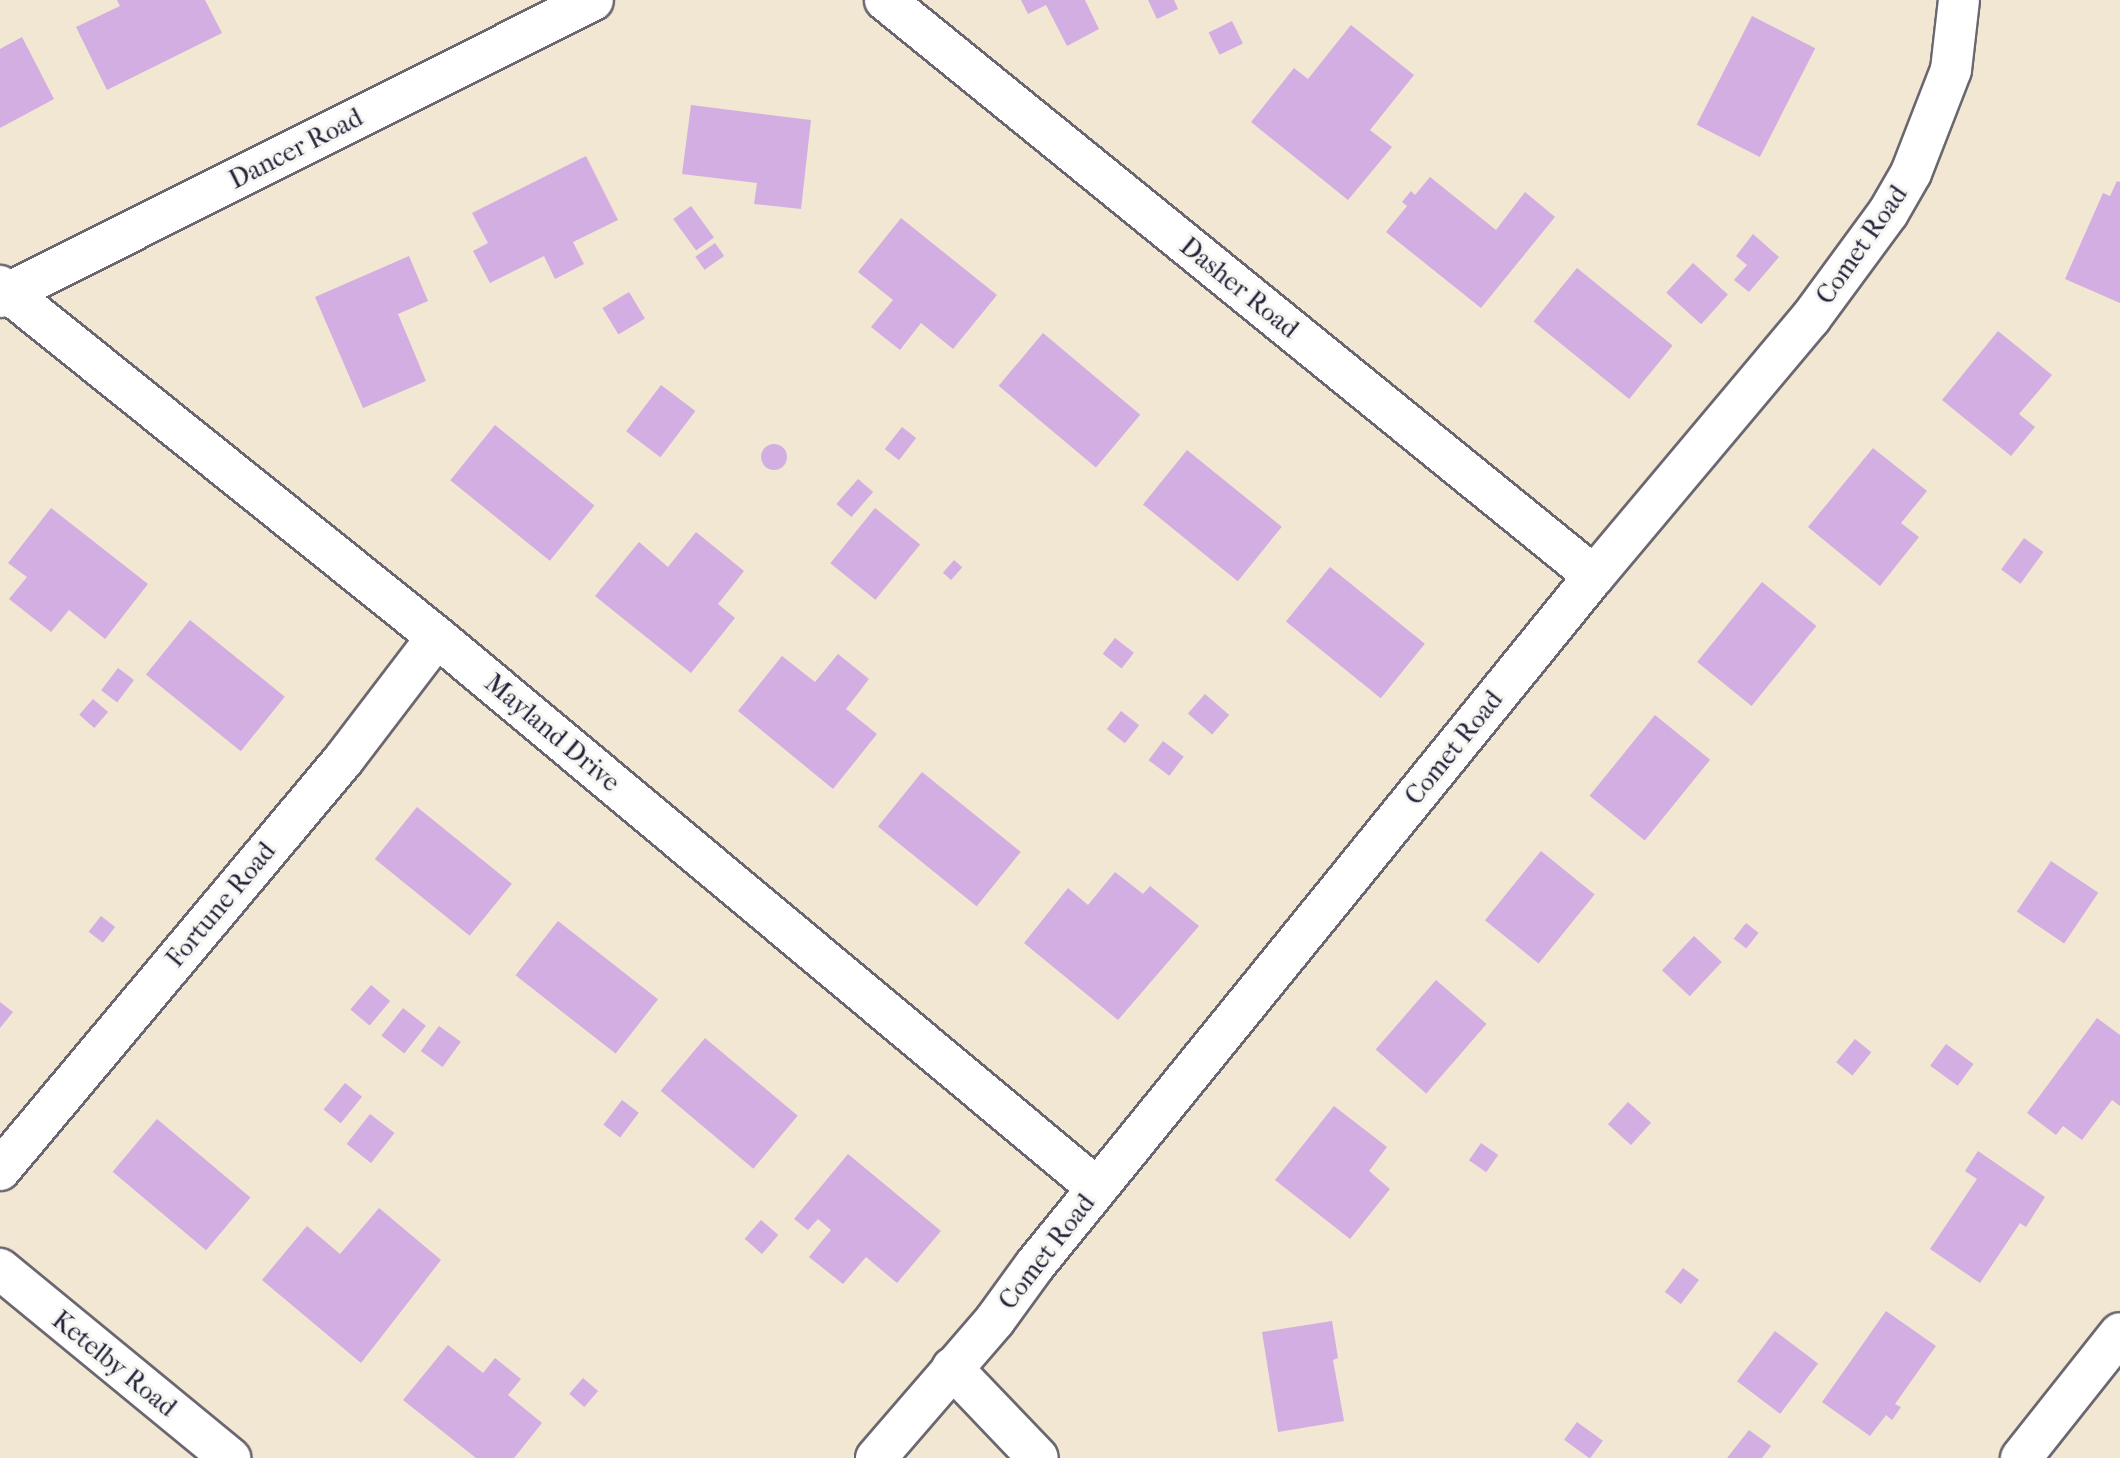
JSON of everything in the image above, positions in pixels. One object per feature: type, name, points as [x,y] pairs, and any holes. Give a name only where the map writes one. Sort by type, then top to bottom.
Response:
[{"type":"street","name":"Dancer Road","points":[[3,292],[593,0]]},
{"type":"street","name":"Dasher Road","points":[[885,0],[1594,576]]},
{"type":"street","name":"Comet Road","points":[[876,1458],[995,1320],[1097,1188],[1594,576],[1810,319],[1888,213],[1911,173],[1951,70],[1959,0]]},
{"type":"street","name":"Mayland Drive","points":[[3,292],[437,637],[1097,1188]]},
{"type":"street","name":"Fortune Road","points":[[0,1170],[344,759],[437,637]]},
{"type":"street","name":"Ketelby Road","points":[[0,1269],[230,1458]]},
{"type":"street","points":[[2021,1458],[2120,1333]]},
{"type":"street","points":[[952,1368],[1038,1458]]},
{"type":"building","points":[[117,0],[205,0],[222,33],[107,90],[76,27],[120,6]]},
{"type":"building","points":[[1021,0],[1085,0],[1099,29],[1067,46],[1046,5],[1028,14]]},
{"type":"building","points":[[1148,0],[1174,0],[1178,9],[1157,19]]},
{"type":"building","points":[[1752,16],[1815,48],[1760,157],[1697,125]]},
{"type":"building","points":[[1232,21],[1243,43],[1220,55],[1209,32]]},
{"type":"building","points":[[1351,25],[1414,75],[1370,130],[1392,147],[1348,200],[1251,122],[1294,68],[1308,79]]},
{"type":"building","points":[[22,37],[54,99],[0,128],[0,49]]},
{"type":"building","points":[[691,105],[811,120],[801,209],[754,204],[757,183],[682,174]]},
{"type":"building","points":[[586,156],[618,220],[573,242],[584,264],[555,279],[544,256],[490,283],[473,251],[488,243],[472,213]]},
{"type":"building","points":[[1430,177],[1496,230],[1525,192],[1555,217],[1481,308],[1386,232],[1407,206],[1402,202],[1411,191],[1415,195]]},
{"type":"building","points":[[2117,181],[2120,182],[2120,303],[2065,279],[2103,193],[2110,196]]},
{"type":"building","points":[[691,206],[714,238],[696,250],[673,219]]},
{"type":"building","points":[[901,218],[997,295],[953,349],[921,323],[900,350],[871,327],[893,300],[858,272]]},
{"type":"building","points":[[1753,234],[1779,257],[1749,292],[1734,280],[1747,265],[1736,256]]},
{"type":"building","points":[[715,243],[724,256],[705,270],[695,257]]},
{"type":"building","points":[[409,256],[428,301],[398,314],[426,381],[363,408],[315,297]]},
{"type":"building","points":[[1693,263],[1728,294],[1701,324],[1666,293]]},
{"type":"building","points":[[1577,268],[1673,345],[1629,399],[1534,322]]},
{"type":"building","points":[[629,292],[645,319],[618,335],[602,308]]},
{"type":"building","points":[[1998,331],[2052,375],[2019,414],[2035,427],[2011,456],[1942,400]]},
{"type":"building","points":[[1043,333],[1140,415],[1096,467],[999,386]]},
{"type":"building","points":[[661,385],[695,411],[660,457],[626,431]]},
{"type":"building","points":[[495,425],[594,506],[550,561],[450,480]]},
{"type":"building","points":[[902,427],[916,438],[899,460],[885,449]]},
{"type":"building","points":[[774,444],[783,448],[787,457],[783,466],[774,470],[765,466],[761,457],[765,448]]},
{"type":"building","points":[[1873,448],[1927,491],[1901,523],[1919,537],[1880,586],[1808,527]]},
{"type":"building","points":[[1187,450],[1282,527],[1238,581],[1143,504]]},
{"type":"building","points":[[858,479],[873,492],[851,517],[836,504]]},
{"type":"building","points":[[51,508],[148,584],[105,639],[69,610],[51,632],[9,599],[27,577],[8,563]]},
{"type":"building","points":[[875,508],[920,545],[875,600],[830,563]]},
{"type":"building","points":[[696,532],[744,571],[718,604],[735,618],[691,673],[595,596],[639,542],[668,567]]},
{"type":"building","points":[[2024,538],[2043,552],[2020,584],[2001,570]]},
{"type":"building","points":[[954,560],[962,567],[951,580],[943,573]]},
{"type":"building","points":[[1330,567],[1425,644],[1381,698],[1286,621]]},
{"type":"building","points":[[1762,582],[1816,626],[1752,706],[1697,662]]},
{"type":"building","points":[[190,620],[285,697],[241,751],[146,674]]},
{"type":"building","points":[[1115,638],[1134,653],[1122,669],[1103,654]]},
{"type":"building","points":[[838,654],[869,679],[846,709],[877,734],[833,789],[738,711],[782,656],[815,682]]},
{"type":"building","points":[[118,668],[134,680],[117,702],[101,690]]},
{"type":"building","points":[[1205,694],[1229,715],[1212,735],[1188,714]]},
{"type":"building","points":[[93,699],[108,712],[94,728],[79,715]]},
{"type":"building","points":[[1121,711],[1139,725],[1125,743],[1107,729]]},
{"type":"building","points":[[1655,715],[1710,760],[1645,841],[1590,796]]},
{"type":"building","points":[[1163,741],[1184,757],[1169,776],[1149,760]]},
{"type":"building","points":[[922,772],[1021,852],[977,906],[878,826]]},
{"type":"building","points":[[417,807],[512,884],[470,936],[375,859]]},
{"type":"building","points":[[1541,851],[1595,894],[1539,964],[1485,920]]},
{"type":"building","points":[[2051,861],[2098,893],[2064,943],[2017,912]]},
{"type":"building","points":[[1115,872],[1143,894],[1150,886],[1199,926],[1118,1020],[1024,943],[1068,888],[1088,905]]},
{"type":"building","points":[[101,916],[115,927],[103,943],[89,932]]},
{"type":"building","points":[[558,921],[658,999],[616,1054],[516,975]]},
{"type":"building","points":[[1746,923],[1759,933],[1746,949],[1734,939]]},
{"type":"building","points":[[1694,936],[1722,962],[1690,996],[1662,970]]},
{"type":"building","points":[[1436,980],[1487,1024],[1426,1093],[1376,1049]]},
{"type":"building","points":[[371,985],[390,1001],[370,1026],[350,1010]]},
{"type":"building","points":[[0,1002],[13,1012],[0,1028]]},
{"type":"building","points":[[403,1008],[426,1026],[404,1053],[381,1036]]},
{"type":"building","points":[[2097,1018],[2120,1035],[2120,1106],[2112,1100],[2082,1140],[2063,1126],[2056,1135],[2027,1113]]},
{"type":"building","points":[[439,1026],[461,1042],[443,1067],[421,1051]]},
{"type":"building","points":[[705,1038],[798,1116],[753,1169],[661,1091]]},
{"type":"building","points":[[1855,1039],[1871,1052],[1852,1076],[1836,1062]]},
{"type":"building","points":[[1946,1044],[1974,1064],[1958,1086],[1930,1066]]},
{"type":"building","points":[[345,1083],[362,1097],[341,1123],[324,1109]]},
{"type":"building","points":[[622,1100],[639,1113],[620,1137],[603,1125]]},
{"type":"building","points":[[1628,1102],[1651,1123],[1631,1145],[1608,1124]]},
{"type":"building","points":[[1334,1106],[1387,1147],[1369,1171],[1390,1189],[1350,1239],[1275,1180]]},
{"type":"building","points":[[370,1114],[394,1133],[371,1163],[347,1144]]},
{"type":"building","points":[[157,1119],[250,1197],[206,1250],[113,1172]]},
{"type":"building","points":[[1481,1143],[1498,1155],[1486,1172],[1469,1160]]},
{"type":"building","points":[[1978,1151],[2045,1197],[2026,1227],[2020,1223],[1980,1283],[1930,1249],[1977,1179],[1965,1171]]},
{"type":"building","points":[[848,1154],[941,1231],[897,1283],[866,1257],[843,1284],[809,1257],[831,1230],[818,1219],[808,1230],[794,1219]]},
{"type":"building","points":[[379,1208],[441,1260],[361,1363],[262,1280],[307,1226],[340,1254]]},
{"type":"building","points":[[761,1220],[778,1235],[762,1254],[745,1239]]},
{"type":"building","points":[[1683,1268],[1699,1280],[1681,1304],[1665,1292]]},
{"type":"building","points":[[1886,1311],[1936,1346],[1895,1404],[1901,1407],[1892,1420],[1886,1415],[1870,1436],[1822,1402]]},
{"type":"building","points":[[1332,1321],[1338,1358],[1333,1360],[1344,1421],[1278,1432],[1262,1332]]},
{"type":"building","points":[[1775,1331],[1818,1363],[1780,1414],[1737,1381]]},
{"type":"building","points":[[448,1345],[483,1373],[495,1358],[521,1379],[508,1395],[542,1423],[514,1458],[476,1458],[403,1400]]},
{"type":"building","points":[[583,1378],[598,1391],[584,1407],[569,1394]]},
{"type":"building","points":[[1577,1422],[1603,1441],[1589,1458],[1564,1440]]},
{"type":"building","points":[[1749,1430],[1771,1446],[1762,1458],[1727,1458]]}]
